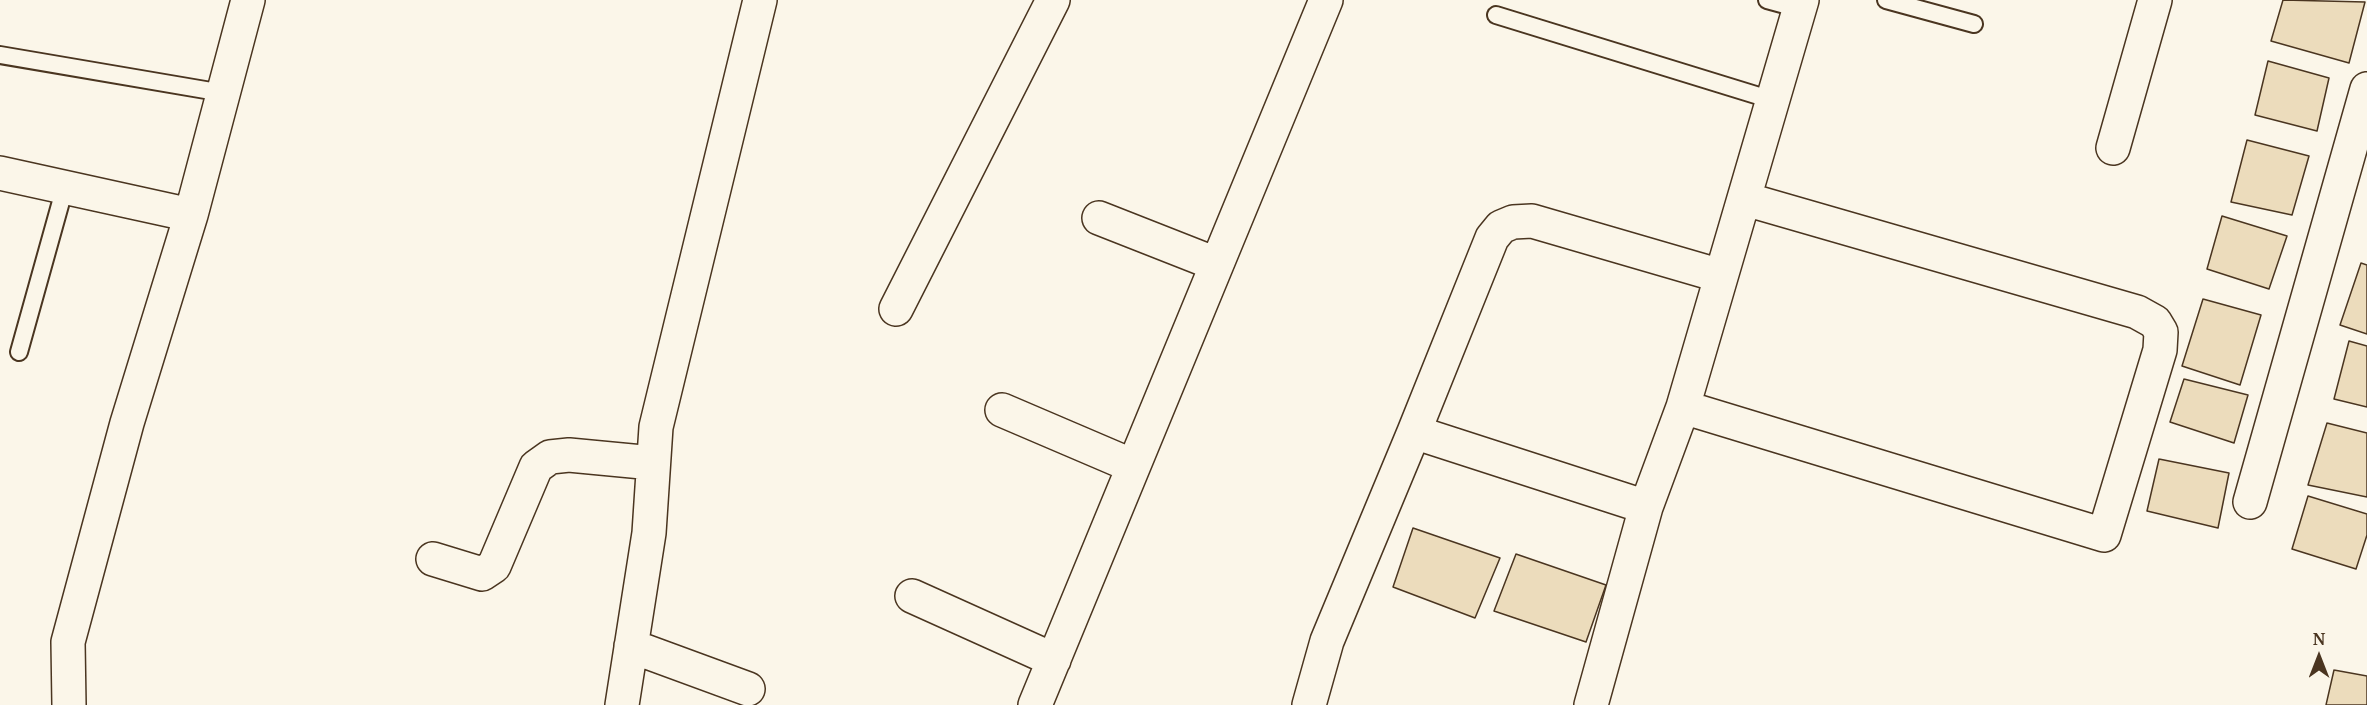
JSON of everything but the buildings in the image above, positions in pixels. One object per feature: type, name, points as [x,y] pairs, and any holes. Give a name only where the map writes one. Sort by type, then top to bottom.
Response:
[{"type":"street","points":[[69,705],[67,672],[70,632],[127,423],[190,215],[248,0]]},
{"type":"street","points":[[622,705],[649,533],[656,427],[760,0]]},
{"type":"street","points":[[896,309],[1053,0]]},
{"type":"street","points":[[1035,705],[1326,0]]},
{"type":"street","points":[[2113,148],[2155,0]]},
{"type":"street","points":[[1591,705],[1646,507],[1683,407],[1801,5]]},
{"type":"street","points":[[2250,502],[2367,89]]},
{"type":"street","points":[[0,173],[190,215]]},
{"type":"street","points":[[1683,407],[2104,535],[2160,350],[2161,333],[2155,322],[2137,312],[1745,199]]},
{"type":"street","points":[[1099,218],[1216,264]]},
{"type":"street","points":[[1309,705],[1327,641],[1492,238],[1501,227],[1513,222],[1532,221],[1721,276]]},
{"type":"street","points":[[1002,410],[1133,466]]},
{"type":"street","points":[[1414,432],[1646,507]]},
{"type":"street","points":[[433,559],[482,574],[494,566],[536,467],[550,457],[569,455],[653,463]]},
{"type":"street","points":[[912,596],[1054,660]]},
{"type":"street","points":[[631,646],[748,689]]},
{"type":"lane","points":[[1767,0],[1801,5]]},
{"type":"lane","points":[[1886,0],[1974,24]]},
{"type":"lane","points":[[1496,15],[1772,100]]},
{"type":"lane","points":[[0,55],[223,93]]},
{"type":"lane","points":[[19,352],[65,187]]}]
